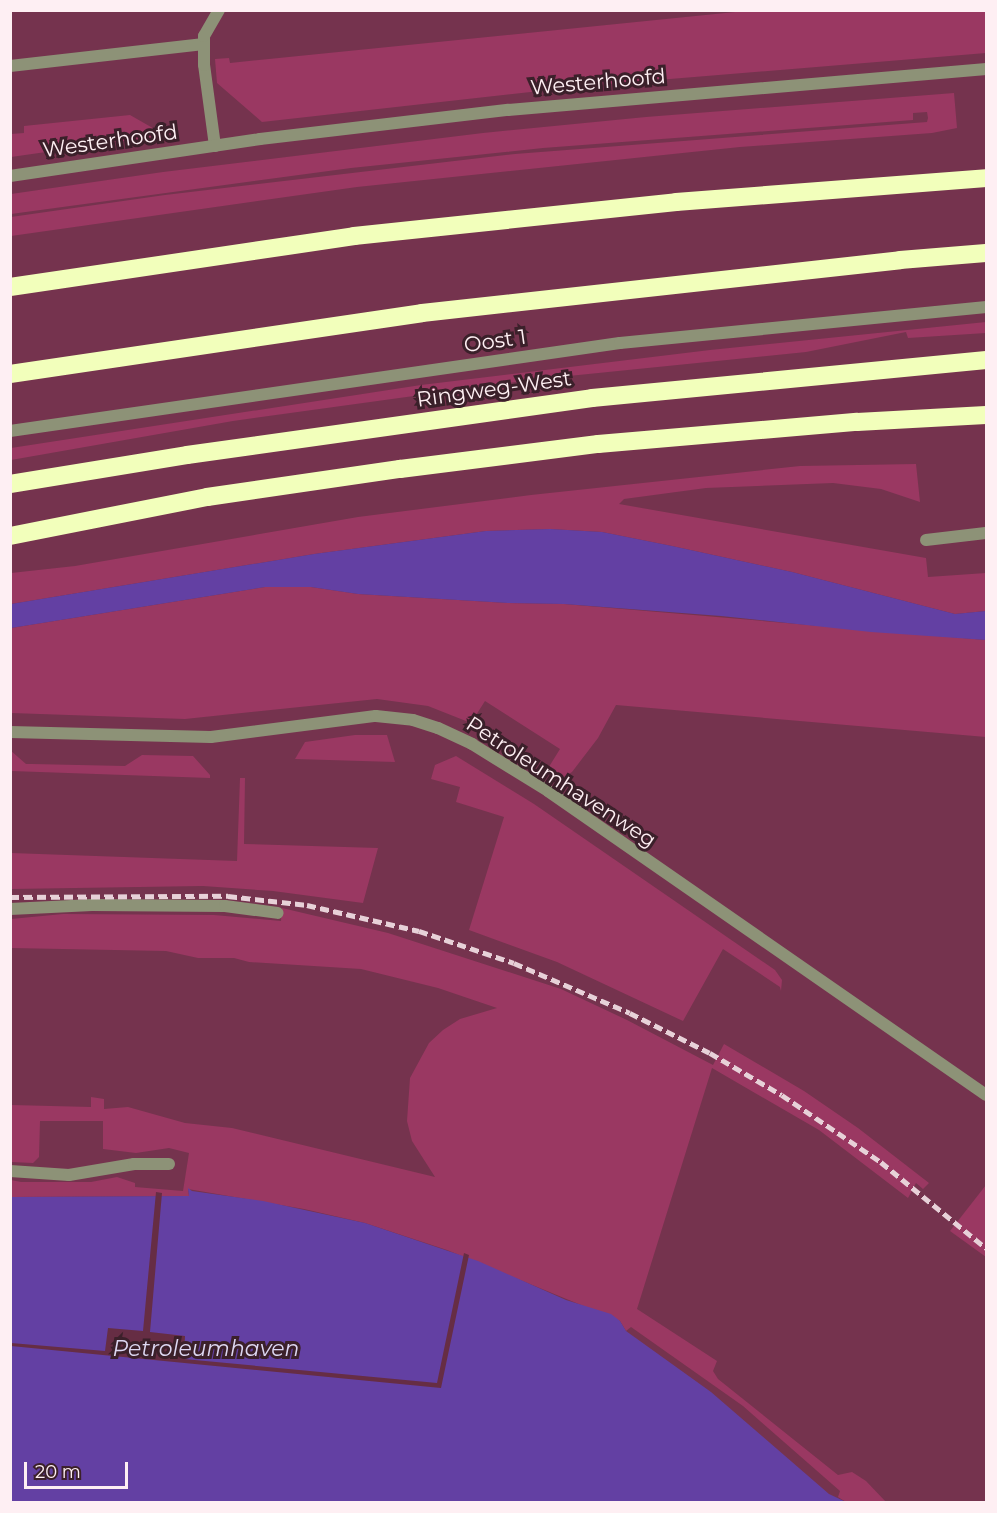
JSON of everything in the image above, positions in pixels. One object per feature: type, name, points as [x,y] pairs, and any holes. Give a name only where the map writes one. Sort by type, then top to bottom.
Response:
[{"type":"highway","points":[[10,287],[354,236],[676,202],[987,178]]},
{"type":"highway","points":[[10,374],[422,313],[900,260],[987,253]]},
{"type":"highway","name":"Ringweg-West","points":[[10,484],[187,455],[592,398],[987,360]]},
{"type":"highway","points":[[10,536],[207,497],[598,444],[856,422],[987,415]]},
{"type":"street","points":[[215,146],[204,44],[209,24],[219,10]]},
{"type":"street","points":[[10,66],[204,44]]},
{"type":"street","name":"Westerhoofd","points":[[10,176],[215,146],[508,110],[987,69]]},
{"type":"street","name":"Oost 1","points":[[10,431],[620,343],[987,307]]},
{"type":"street","points":[[926,540],[987,533]]},
{"type":"street","name":"Petroleumhavenweg","points":[[10,732],[211,737],[376,716],[413,720],[438,728],[472,744],[548,791],[987,1095]]},
{"type":"street","points":[[10,909],[92,905],[225,906],[278,913]]},
{"type":"street","points":[[10,1171],[69,1175],[134,1164],[169,1164]]},
{"type":"shaded area","points":[[11,11],[986,11],[986,1502],[11,1502]]},
{"type":"shaded area","points":[[745,11],[986,11],[986,53],[585,86],[262,122],[217,83],[215,59],[229,58],[230,63]]},
{"type":"shaded area","points":[[954,93],[957,128],[932,133],[740,147],[357,187],[11,236],[11,217],[165,195],[515,154],[927,122],[928,118],[927,112],[913,113],[913,120],[543,148],[351,168],[11,214],[11,194],[163,172],[483,133],[646,117]]},
{"type":"shaded area","points":[[130,115],[165,135],[11,157],[11,134],[24,133],[24,126]]},
{"type":"shaded area","points":[[986,322],[986,333],[908,338],[906,332],[806,352],[529,380],[233,421],[11,460],[11,448],[421,385],[710,350]]},
{"type":"shaded area","points":[[916,464],[920,502],[881,489],[833,483],[706,488],[624,499],[619,504],[926,558],[928,577],[986,573],[986,611],[955,614],[792,572],[672,546],[602,532],[550,529],[486,531],[314,554],[11,604],[11,573],[75,566],[358,517],[531,495],[800,466]]},
{"type":"shaded area","points":[[265,587],[311,587],[358,594],[564,604],[986,640],[986,737],[616,705],[598,738],[572,772],[562,778],[547,770],[560,749],[485,701],[471,723],[428,706],[377,699],[185,719],[11,713],[11,628]]},
{"type":"shaded area","points":[[355,735],[387,735],[395,762],[295,759],[305,742]]},
{"type":"shaded area","points":[[10,750],[26,764],[125,766],[142,755],[193,756],[210,775],[210,778],[11,771]]},
{"type":"shaded area","points":[[456,756],[534,804],[775,970],[782,980],[781,991],[780,987],[723,949],[683,1021],[557,962],[469,930],[504,817],[456,802],[460,787],[431,779],[435,765]]},
{"type":"shaded area","points":[[240,778],[245,778],[244,844],[378,848],[363,903],[273,891],[203,886],[11,889],[11,853],[237,861]]},
{"type":"shaded area","points":[[282,908],[388,933],[561,989],[713,1065],[724,1044],[804,1091],[858,1128],[929,1183],[923,1189],[916,1183],[908,1198],[819,1130],[712,1068],[637,1309],[717,1361],[713,1371],[718,1379],[838,1475],[852,1472],[866,1481],[886,1502],[846,1502],[838,1497],[840,1491],[743,1406],[631,1327],[626,1331],[620,1321],[447,1250],[365,1223],[304,1209],[188,1189],[189,1196],[11,1197],[11,1180],[91,1182],[117,1177],[135,1183],[135,1187],[183,1191],[189,1153],[169,1148],[136,1153],[103,1149],[103,1121],[40,1121],[39,1157],[33,1163],[11,1162],[11,1105],[91,1107],[91,1097],[104,1099],[104,1109],[128,1107],[185,1123],[232,1128],[435,1177],[412,1141],[407,1121],[410,1078],[429,1043],[443,1030],[460,1019],[497,1008],[438,988],[361,969],[249,962],[234,958],[198,958],[166,951],[11,948],[11,919],[63,914],[214,915],[281,921]]},
{"type":"shaded area","points":[[986,1185],[986,1257],[950,1231]]},
{"type":"water","points":[[550,529],[602,532],[672,546],[792,572],[955,614],[986,611],[986,640],[871,632],[721,616],[564,604],[358,594],[311,587],[265,587],[11,628],[11,604],[314,554],[486,531]]},
{"type":"water","name":"Petroleumhaven","points":[[188,1188],[192,1191],[263,1201],[365,1223],[478,1261],[566,1300],[611,1314],[620,1321],[626,1331],[711,1392],[829,1494],[846,1502],[11,1502],[11,1197],[189,1196]]},
{"type":"pier","points":[[156,1192],[162,1193],[150,1332],[185,1336],[184,1359],[437,1383],[464,1253],[469,1255],[441,1388],[11,1346],[11,1343],[105,1351],[108,1328],[143,1331]]},
{"type":"railway","points":[[10,897],[228,896],[307,905],[419,931],[514,963],[630,1013],[710,1053],[782,1095],[881,1162],[986,1248]]}]
